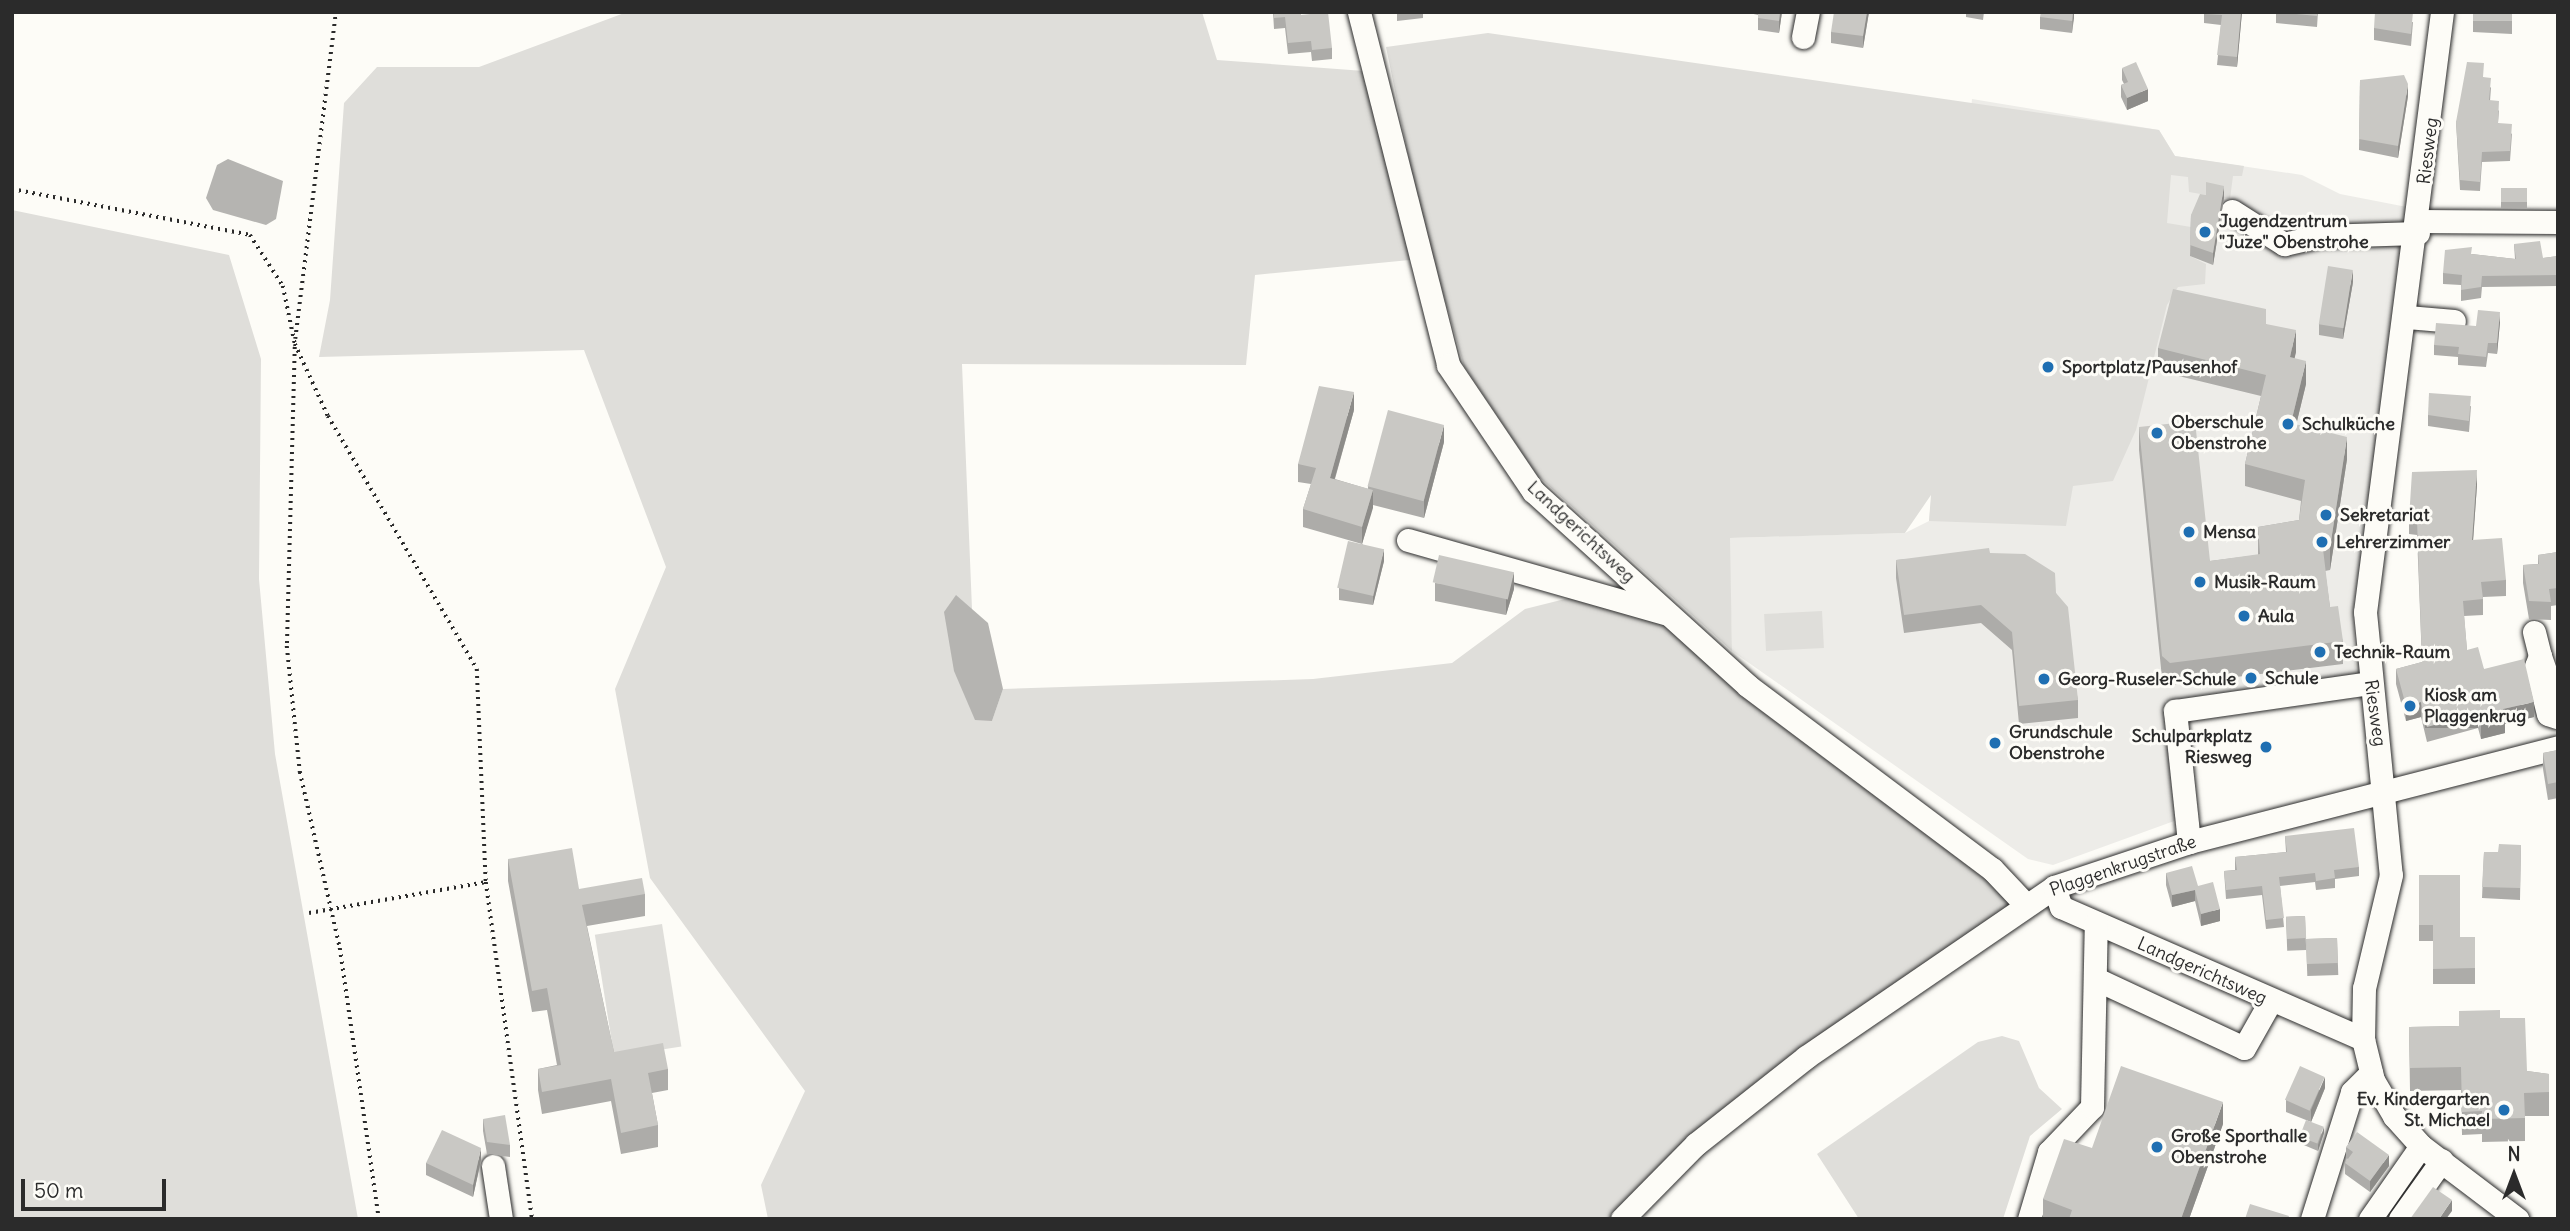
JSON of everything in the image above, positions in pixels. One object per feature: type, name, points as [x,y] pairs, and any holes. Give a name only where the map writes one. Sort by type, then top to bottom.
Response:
[{"type":"street","name":"Landgerichtsweg","points":[[1359,12],[1448,365],[1533,491],[1748,686],[1992,869],[2024,903]]},
{"type":"street","points":[[1803,37],[1808,12]]},
{"type":"street","name":"Riesweg","points":[[2442,12],[2419,227],[2365,612],[2370,683],[2387,789],[2391,875],[2364,988],[2363,1039],[2371,1073],[2394,1116],[2421,1146],[2442,1160],[2492,1211],[2517,1219]]},
{"type":"street","points":[[2232,211],[2284,244],[2320,236],[2419,227],[2558,222]]},
{"type":"street","points":[[2407,317],[2454,321]]},
{"type":"street","points":[[1408,540],[1670,615]]},
{"type":"street","points":[[2535,632],[2540,656],[2536,666],[2548,714],[2557,715]]},
{"type":"street","points":[[2189,842],[2175,711],[2370,683]]},
{"type":"street","name":"Plaggenkrugstraße","points":[[1622,1219],[1696,1144],[1806,1057],[2024,903],[2054,887],[2189,842],[2558,747]]},
{"type":"street","name":"Landgerichtsweg","points":[[2054,887],[2061,907],[2270,1002],[2363,1039]]},
{"type":"street","points":[[2029,1219],[2049,1152],[2092,1107],[2095,923]]},
{"type":"street","points":[[2095,979],[2244,1048],[2270,1002]]},
{"type":"street","points":[[2312,1219],[2352,1092],[2371,1073]]},
{"type":"street","points":[[2370,1219],[2421,1146]]},
{"type":"street","points":[[2400,1219],[2442,1160]]},
{"type":"street","points":[[493,1166],[501,1219]]},
{"type":"path","points":[[336,12],[295,344],[287,646],[300,772],[331,906],[379,1219]]},
{"type":"path","points":[[12,189],[250,235],[283,286],[295,344],[328,416],[477,669],[486,882],[532,1219]]},
{"type":"path","points":[[309,913],[331,906],[486,882]]},
{"type":"shaded area","points":[[627,12],[1202,12],[1217,60],[1364,71],[1420,259],[1255,275],[1246,365],[962,364],[972,609],[992,721],[1003,689],[1313,679],[1452,663],[1525,609],[1633,582],[2024,903],[1806,1057],[1622,1219],[768,1219],[761,1185],[805,1091],[650,878],[615,689],[666,567],[584,350],[319,357],[330,300],[344,103],[377,67],[479,67]]},
{"type":"shaded area","points":[[1488,33],[2159,130],[2175,156],[2244,166],[2242,176],[2233,176],[2230,199],[2189,192],[2188,177],[2171,175],[2167,223],[2191,227],[2190,256],[2206,264],[2205,284],[2178,287],[2167,305],[2136,430],[2113,481],[2073,486],[2066,526],[1929,521],[1931,495],[1905,533],[1730,538],[1732,651],[1537,475],[1464,366],[1420,213],[1386,47]]},
{"type":"shaded area","name":"Oberschule Obenstrohe","points":[[1972,99],[2159,130],[2175,156],[2302,175],[2340,194],[2412,208],[2353,611],[2356,676],[2165,701],[2177,820],[2053,865],[2028,859],[1732,651],[1729,538],[1905,533],[1929,521]]},
{"type":"shaded area","points":[[228,159],[283,181],[276,219],[266,225],[213,210],[206,198],[217,165]]},
{"type":"shaded area","points":[[12,210],[229,255],[261,359],[259,579],[275,754],[358,1219],[12,1219]]},
{"type":"shaded area","points":[[956,595],[988,623],[1003,689],[992,721],[975,720],[954,671],[944,612]]},
{"type":"shaded area","points":[[1822,611],[1824,648],[1766,651],[1764,614]]},
{"type":"shaded area","points":[[662,924],[681,1046],[614,1057],[595,935]]},
{"type":"shaded area","points":[[2002,1036],[2019,1041],[2039,1088],[2062,1109],[2030,1136],[2003,1219],[1859,1219],[1817,1154],[1978,1042]]},
{"type":"building","points":[[1274,12],[1301,12],[1301,15],[1328,12],[1332,48],[1312,50],[1311,41],[1288,43],[1285,17],[1274,18]]},
{"type":"building","points":[[1758,12],[1780,12],[1779,21],[1758,18]]},
{"type":"building","points":[[1834,12],[1867,12],[1863,36],[1831,32]]},
{"type":"building","points":[[2041,12],[2073,12],[2072,21],[2040,17]]},
{"type":"building","points":[[2204,12],[2241,12],[2237,57],[2217,55],[2222,15]]},
{"type":"building","points":[[2276,12],[2317,12],[2317,16]]},
{"type":"building","points":[[2375,12],[2413,12],[2411,34],[2374,28]]},
{"type":"building","points":[[2473,12],[2512,12],[2512,21],[2473,21]]},
{"type":"building","points":[[2136,62],[2148,89],[2127,98],[2121,85],[2128,82],[2122,68]]},
{"type":"building","points":[[2467,62],[2484,63],[2483,77],[2491,78],[2489,100],[2499,101],[2498,123],[2512,124],[2510,151],[2482,152],[2480,182],[2460,180],[2456,122]]},
{"type":"building","points":[[2404,75],[2408,84],[2398,146],[2359,139],[2360,80]]},
{"type":"building","name":"Jugendzentrum \"Juze\" Obenstrohe","points":[[2206,182],[2224,186],[2213,253],[2190,245],[2191,215],[2200,194],[2206,195]]},
{"type":"building","points":[[2501,188],[2527,188],[2527,202],[2501,202]]},
{"type":"building","points":[[2540,241],[2543,258],[2558,256],[2558,275],[2482,276],[2481,287],[2461,290],[2462,275],[2443,273],[2445,250],[2472,247],[2471,254],[2516,259],[2514,244]]},
{"type":"building","points":[[2328,266],[2353,270],[2343,328],[2319,324]]},
{"type":"building","points":[[2173,289],[2266,309],[2266,324],[2296,330],[2290,357],[2306,361],[2291,423],[2347,437],[2330,548],[2323,549],[2330,607],[2338,606],[2343,641],[2170,663],[2162,656],[2139,427],[2195,421],[2210,561],[2260,554],[2258,527],[2299,520],[2305,480],[2245,464],[2266,375],[2158,348]]},
{"type":"building","points":[[2478,310],[2500,312],[2497,343],[2488,343],[2486,357],[2458,354],[2459,347],[2434,345],[2436,323],[2476,326]]},
{"type":"building","points":[[1319,386],[1354,392],[1330,478],[1373,490],[1362,527],[1303,509],[1316,468],[1298,464]]},
{"type":"building","points":[[2429,393],[2471,396],[2469,421],[2428,415]]},
{"type":"building","points":[[1388,410],[1444,425],[1424,501],[1368,486]]},
{"type":"building","points":[[2477,470],[2472,540],[2502,538],[2506,580],[2481,582],[2483,599],[2463,601],[2467,650],[2478,647],[2484,669],[2524,659],[2534,702],[2503,709],[2505,718],[2481,724],[2478,713],[2427,727],[2421,702],[2406,706],[2396,669],[2422,662],[2417,520],[2409,519],[2412,472]]},
{"type":"building","points":[[1348,541],[1384,549],[1373,596],[1337,588]]},
{"type":"building","name":"Georg-Ruseler-Schule","points":[[1989,548],[1990,553],[2025,554],[2055,573],[2056,593],[2068,607],[2078,700],[2019,706],[2012,632],[1981,605],[1904,615],[1896,560]]},
{"type":"building","points":[[2558,552],[2558,588],[2549,589],[2551,602],[2529,601],[2523,565],[2539,564],[2538,555]]},
{"type":"building","points":[[1439,555],[1514,572],[1508,600],[1433,582]]},
{"type":"building","points":[[2558,750],[2558,782],[2548,784],[2543,753]]},
{"type":"building","points":[[2354,828],[2359,867],[2334,870],[2335,878],[2316,881],[2315,873],[2279,877],[2284,918],[2266,920],[2262,886],[2226,890],[2224,871],[2237,870],[2235,857],[2287,852],[2285,836]]},
{"type":"building","points":[[2499,844],[2521,845],[2520,888],[2482,887],[2484,852],[2498,852]]},
{"type":"building","points":[[572,848],[579,889],[642,878],[645,894],[582,905],[614,1052],[663,1043],[668,1069],[648,1073],[658,1125],[621,1133],[611,1079],[542,1092],[538,1069],[561,1065],[547,988],[532,991],[508,859]]},
{"type":"building","points":[[2192,866],[2198,886],[2213,882],[2220,909],[2201,914],[2195,890],[2172,895],[2166,873]]},
{"type":"building","points":[[2419,875],[2460,875],[2460,937],[2475,937],[2475,968],[2433,969],[2433,925],[2419,925]]},
{"type":"building","points":[[2305,916],[2306,938],[2287,939],[2286,917]]},
{"type":"building","points":[[2337,938],[2338,963],[2307,964],[2306,939]]},
{"type":"building","points":[[2500,1010],[2500,1018],[2525,1018],[2527,1071],[2549,1074],[2549,1092],[2524,1093],[2525,1118],[2482,1119],[2482,1111],[2462,1112],[2461,1067],[2410,1068],[2409,1027],[2459,1026],[2459,1011]]},
{"type":"building","name":"Große Sporthalle Obenstrohe","points":[[2121,1066],[2223,1102],[2181,1219],[2069,1219],[2072,1210],[2043,1199],[2064,1139],[2092,1148]]},
{"type":"building","points":[[2300,1066],[2325,1077],[2310,1111],[2285,1100]]},
{"type":"building","points":[[505,1115],[510,1145],[487,1142],[483,1119]]},
{"type":"building","points":[[2306,1120],[2324,1127],[2317,1144],[2300,1137]]},
{"type":"building","points":[[442,1130],[481,1148],[473,1185],[426,1163]]},
{"type":"building","points":[[2357,1132],[2389,1155],[2370,1181],[2345,1163],[2353,1152],[2346,1147]]},
{"type":"building","points":[[2433,1187],[2452,1200],[2439,1219],[2410,1219]]},
{"type":"building","points":[[2250,1204],[2289,1216],[2288,1219],[2245,1219]]},
{"type":"place","name":"Jugendzentrum \"Juze\" Obenstrohe","points":[[2205,232]]},
{"type":"place","name":"Sportplatz/Pausenhof","points":[[2048,367]]},
{"type":"place","name":"Schulküche","points":[[2288,424]]},
{"type":"place","name":"Oberschule Obenstrohe","points":[[2157,433]]},
{"type":"place","name":"Sekretariat","points":[[2326,515]]},
{"type":"place","name":"Mensa","points":[[2189,532]]},
{"type":"place","name":"Lehrerzimmer","points":[[2322,542]]},
{"type":"place","name":"Musik-Raum","points":[[2200,582]]},
{"type":"place","name":"Aula","points":[[2244,616]]},
{"type":"place","name":"Technik-Raum","points":[[2320,652]]},
{"type":"place","name":"Schule","points":[[2251,678]]},
{"type":"place","name":"Georg-Ruseler-Schule","points":[[2044,679]]},
{"type":"place","name":"Kiosk am Plaggenkrug","points":[[2410,706]]},
{"type":"place","name":"Grundschule Obenstrohe","points":[[1995,743]]},
{"type":"place","name":"Schulparkplatz Riesweg","points":[[2266,747]]},
{"type":"place","name":"Ev. Kindergarten St. Michael","points":[[2504,1110]]},
{"type":"place","name":"Große Sporthalle Obenstrohe","points":[[2157,1147]]}]
